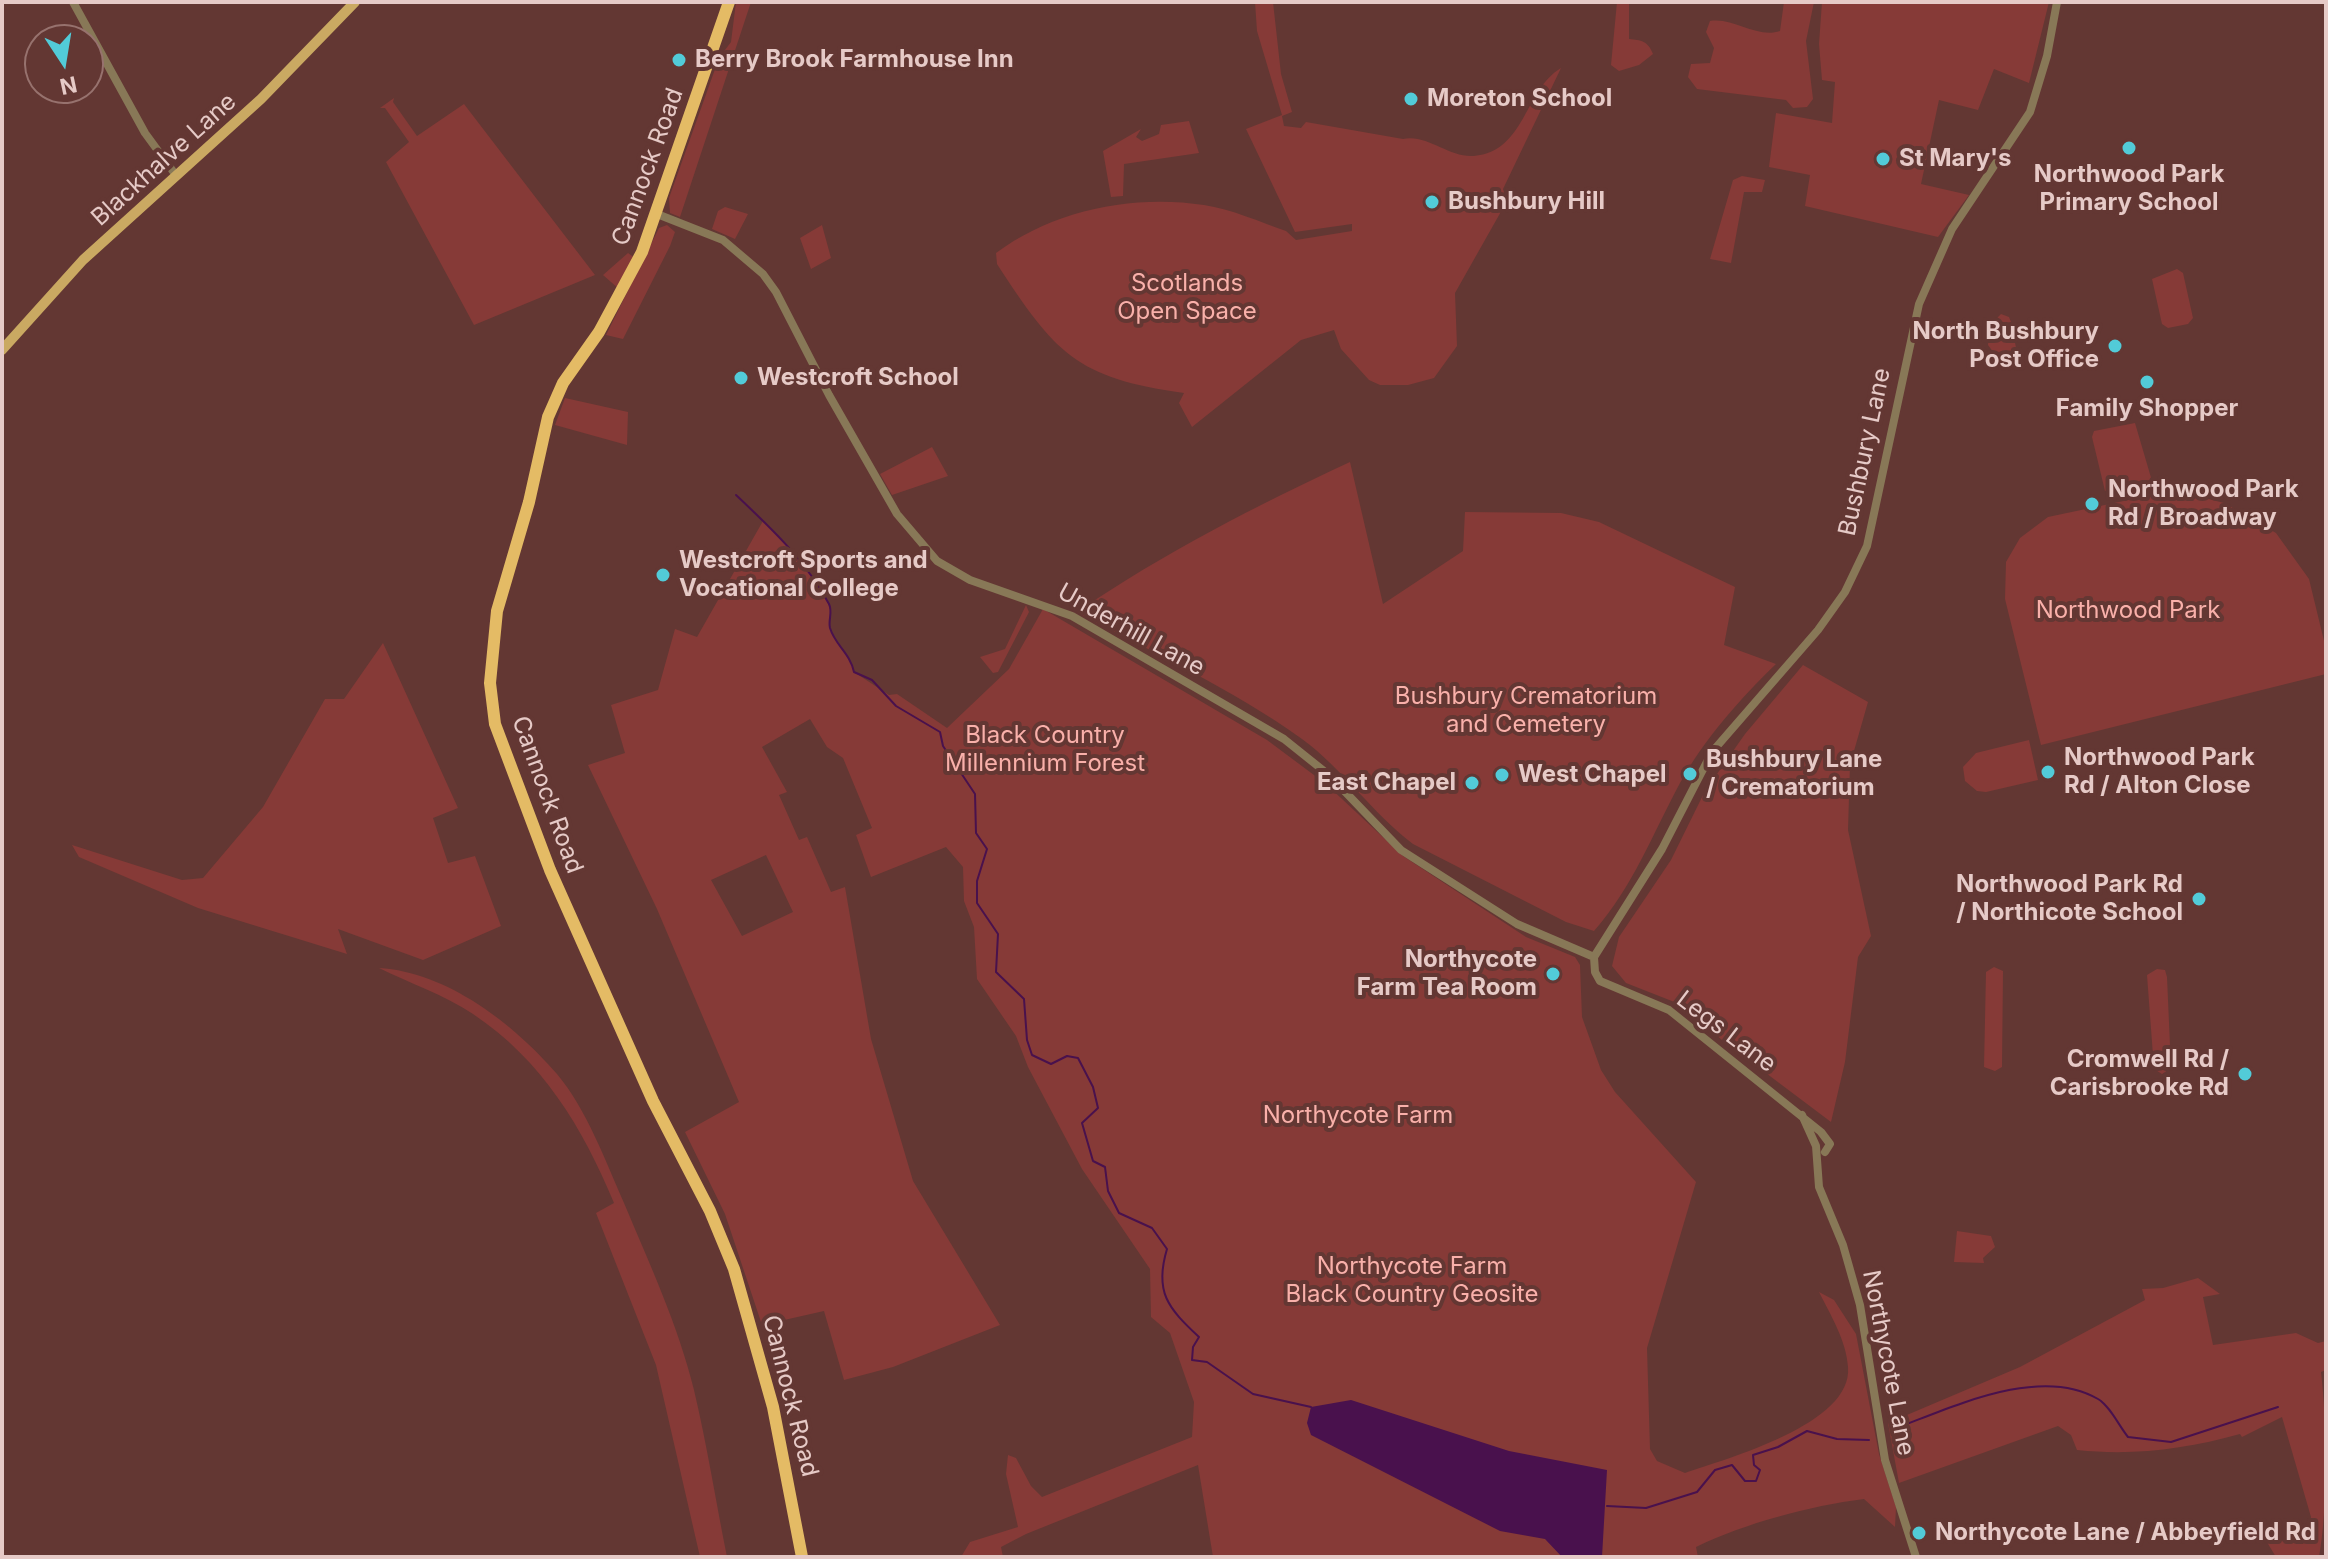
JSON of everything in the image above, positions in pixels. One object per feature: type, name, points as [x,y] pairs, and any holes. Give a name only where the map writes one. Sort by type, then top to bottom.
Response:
[{"type":"highway","name":"Cannock Road","points":[[729,2],[657,214],[621,294],[563,383],[548,417],[529,502],[497,611],[491,650],[491,701],[506,757],[550,870],[648,1091],[710,1211],[734,1269],[773,1407],[802,1557]]},
{"type":"main road","name":"Blackhalve Lane","points":[[2,350],[83,260],[261,99],[355,2]]},
{"type":"street","points":[[73,2],[145,133],[175,174]]},
{"type":"street","name":"Bushbury Lane","points":[[1594,957],[1662,849],[1712,752],[1818,630],[1845,592],[1867,546],[1919,304],[1952,229],[2030,112],[2047,56],[2057,2]]},
{"type":"street","name":"Underhill Lane","points":[[657,214],[723,240],[763,274],[776,292],[829,395],[897,514],[937,561],[970,580],[1072,616],[1284,739],[1329,775],[1391,841],[1413,858],[1517,924],[1594,957]]},
{"type":"street","name":"Legs Lane","points":[[1594,957],[1595,972],[1600,981],[1669,1010],[1802,1115],[1825,1139]]},
{"type":"street","name":"Legs Lane","points":[[1802,1115],[1816,1146]]},
{"type":"street","points":[[1818,1178],[1830,1144],[1825,1139],[1819,1139],[1816,1146],[1825,1152]]},
{"type":"street","name":"Northycote Lane","points":[[1816,1146],[1818,1178],[1858,1296],[1885,1460],[1916,1557]]},
{"type":"green space","points":[[736,2],[751,2],[680,217],[670,213],[669,198],[719,58],[731,42]]},
{"type":"green space","name":"Scotlands Open Space","points":[[1255,2],[1273,2],[1281,74],[1292,112],[1282,116],[1284,126],[1301,128],[1306,122],[1412,138],[1465,156],[1474,156],[1491,152],[1515,132],[1539,90],[1561,68],[1503,189],[1507,201],[1455,293],[1457,346],[1434,378],[1408,385],[1380,385],[1369,380],[1341,349],[1334,330],[1301,340],[1192,427],[1179,403],[1184,393],[1117,379],[1093,369],[1053,340],[997,264],[996,253],[1018,238],[1068,216],[1122,204],[1150,202],[1177,202],[1225,209],[1286,231],[1296,240],[1352,231],[1352,224],[1295,232],[1246,129],[1282,115],[1257,31]]},
{"type":"green space","points":[[1617,2],[1629,2],[1629,39],[1644,42],[1653,54],[1639,65],[1619,71],[1611,65]]},
{"type":"green space","points":[[1784,2],[1814,2],[1806,41],[1813,99],[1807,107],[1793,108],[1786,100],[1697,89],[1688,77],[1691,64],[1710,63],[1714,48],[1706,32],[1710,21],[1728,22],[1763,32],[1780,31]]},
{"type":"green space","points":[[1822,2],[2049,2],[2029,83],[1994,69],[1978,110],[1939,100],[1921,184],[1969,195],[1938,237],[1805,206],[1810,175],[1769,167],[1776,113],[1832,123],[1835,82],[1822,80],[1819,44]]},
{"type":"green space","points":[[394,98],[393,102],[417,136],[464,104],[595,275],[474,325],[386,162],[409,142],[385,108],[380,108]]},
{"type":"green space","points":[[1189,121],[1199,153],[1124,164],[1123,196],[1111,197],[1103,151],[1141,129],[1136,137],[1142,141],[1159,134],[1161,125]]},
{"type":"green space","points":[[1742,176],[1765,180],[1762,192],[1744,192],[1731,263],[1710,259],[1733,180]]},
{"type":"green space","points":[[725,207],[748,214],[735,239],[712,229],[718,211]]},
{"type":"green space","points":[[667,225],[675,232],[670,246],[623,339],[606,335],[659,228]]},
{"type":"green space","points":[[822,225],[831,258],[811,269],[800,238]]},
{"type":"green space","points":[[628,253],[635,258],[619,289],[603,275]]},
{"type":"green space","points":[[2177,269],[2183,273],[2193,318],[2188,324],[2168,328],[2162,324],[2152,279]]},
{"type":"green space","points":[[2001,314],[2009,317],[2011,322],[2018,358],[2014,362],[1999,360],[1988,345],[1990,325]]},
{"type":"green space","points":[[565,398],[628,412],[627,445],[555,425]]},
{"type":"green space","points":[[2135,423],[2152,481],[2105,491],[2092,437],[2094,431]]},
{"type":"green space","points":[[932,447],[948,476],[892,495],[880,474]]},
{"type":"green space","name":"Bushbury Crematorium and Cemetery","points":[[1350,462],[1383,604],[1463,551],[1465,512],[1561,513],[1599,522],[1735,587],[1724,645],[1776,664],[1736,705],[1700,750],[1631,878],[1594,931],[1566,922],[1413,844],[1317,751],[1276,721],[1220,687],[1077,612],[1210,531]]},
{"type":"green space","name":"Northwood Park","points":[[2152,495],[2197,496],[2224,503],[2276,533],[2309,579],[2326,649],[2326,674],[2041,745],[2005,599],[2006,562],[2020,538],[2048,517]]},
{"type":"green space","name":"Northycote Farm Black Country Geosite","points":[[763,521],[799,560],[821,592],[829,606],[832,634],[854,672],[889,695],[897,694],[947,728],[1009,669],[1043,609],[1267,740],[1326,784],[1403,856],[1526,937],[1575,957],[1580,965],[1582,1017],[1601,1070],[1615,1092],[1696,1182],[1647,1348],[1650,1449],[1657,1461],[1685,1473],[1784,1436],[1831,1406],[1844,1387],[1847,1357],[1819,1292],[1834,1300],[1856,1334],[1879,1454],[1896,1507],[1895,1527],[1864,1499],[1800,1511],[1736,1530],[1696,1547],[1698,1557],[1213,1557],[1198,1465],[1026,1534],[1001,1547],[1003,1557],[961,1557],[970,1542],[1018,1527],[1006,1474],[1008,1455],[1016,1458],[1031,1486],[1042,1497],[1192,1437],[1194,1402],[1170,1333],[1151,1317],[1150,1269],[1082,1169],[1028,1067],[1016,1036],[977,979],[974,927],[964,901],[963,867],[946,847],[871,877],[856,835],[872,828],[843,758],[827,747],[810,719],[762,747],[787,792],[779,795],[799,840],[807,837],[831,892],[845,887],[871,1039],[913,1181],[1000,1325],[893,1367],[844,1380],[824,1311],[762,1325],[725,1214],[685,1132],[739,1102],[657,909],[588,765],[625,753],[611,705],[658,690],[675,629],[697,637]],"holes":[[[766,855],[793,912],[742,936],[711,880]]]},
{"type":"green space","points":[[1026,605],[1029,612],[998,672],[993,673],[980,657],[1005,649]]},
{"type":"green space","points":[[383,643],[458,808],[433,818],[448,863],[475,856],[501,926],[423,960],[338,929],[347,954],[198,908],[79,857],[72,845],[182,880],[203,878],[263,807],[325,699],[344,699]]},
{"type":"green space","points":[[1803,665],[1868,702],[1850,765],[1848,830],[1871,936],[1858,957],[1845,1062],[1831,1122],[1722,1040],[1682,1005],[1626,983],[1612,966],[1619,937],[1671,860],[1705,791],[1745,734]]},
{"type":"green space","points":[[2029,740],[2038,780],[1986,792],[1977,791],[1965,781],[1963,767],[1976,753]]},
{"type":"green space","points":[[1994,967],[2003,971],[2002,1067],[1995,1071],[1984,1067],[1986,972]]},
{"type":"green space","points":[[379,968],[429,979],[477,1004],[540,1055],[577,1103],[610,1170],[680,1342],[699,1411],[727,1557],[700,1557],[656,1365],[596,1213],[614,1203],[574,1122],[540,1074],[498,1032],[451,1001]]},
{"type":"green space","points":[[2157,969],[2165,970],[2167,977],[2171,1068],[2162,1074],[2154,1069],[2147,975]]},
{"type":"green space","points":[[1957,1231],[1991,1236],[1995,1247],[1983,1258],[1984,1263],[1954,1262]]},
{"type":"green space","points":[[2198,1278],[2220,1294],[2203,1297],[2213,1345],[2296,1333],[2318,1343],[2326,1341],[2326,1370],[2321,1372],[2325,1491],[2319,1557],[2276,1557],[2265,1539],[2303,1544],[2311,1517],[2282,1417],[2242,1437],[2240,1434],[2200,1444],[2139,1452],[2077,1450],[2071,1435],[2058,1426],[1899,1483],[1888,1423],[2020,1367],[2145,1300],[2142,1289],[2163,1288]]},
{"type":"shaded area","points":[[1351,1400],[1509,1451],[1607,1470],[1602,1557],[1562,1557],[1545,1539],[1500,1531],[1311,1435],[1307,1423],[1311,1407]]},
{"type":"waterway","points":[[736,495],[787,546],[820,588],[830,607],[832,634],[854,672],[872,680],[896,706],[940,732],[943,746],[975,794],[976,833],[987,849],[977,881],[977,903],[998,934],[996,972],[1024,999],[1027,1040],[1032,1055],[1051,1064],[1067,1056],[1078,1058],[1093,1087],[1098,1108],[1082,1123],[1093,1161],[1105,1167],[1108,1191],[1119,1213],[1152,1228],[1167,1249],[1163,1264],[1163,1288],[1172,1308],[1199,1337],[1193,1347],[1192,1360],[1207,1362],[1253,1394],[1311,1407]]},
{"type":"waterway","points":[[1891,1430],[1994,1394],[2049,1386],[2075,1389],[2098,1399],[2128,1437],[2171,1442],[2278,1407]]},
{"type":"waterway","points":[[1607,1506],[1646,1508],[1697,1492],[1715,1470],[1732,1465],[1745,1481],[1756,1481],[1760,1470],[1754,1465],[1753,1455],[1778,1447],[1807,1431],[1837,1439],[1869,1440]]},
{"type":"place","name":"Berry Brook Farmhouse Inn","points":[[679,60]]},
{"type":"place","name":"Moreton School","points":[[1411,99]]},
{"type":"place","name":"Northwood Park Primary School","points":[[2129,148]]},
{"type":"place","name":"St Mary's","points":[[1883,159]]},
{"type":"place","name":"Bushbury Hill","points":[[1432,202]]},
{"type":"place","name":"North Bushbury Post Office","points":[[2115,346]]},
{"type":"place","name":"Westcroft School","points":[[741,378]]},
{"type":"place","name":"Family Shopper","points":[[2147,382]]},
{"type":"place","name":"Northwood Park Rd / Broadway","points":[[2092,504]]},
{"type":"place","name":"Westcroft Sports and Vocational College","points":[[663,575]]},
{"type":"place","name":"Northwood Park Rd / Alton Close","points":[[2048,772]]},
{"type":"place","name":"Bushbury Lane / Crematorium","points":[[1690,774]]},
{"type":"place","name":"West Chapel","points":[[1502,775]]},
{"type":"place","name":"East Chapel","points":[[1472,783]]},
{"type":"place","name":"Northwood Park Rd / Northicote School","points":[[2199,899]]},
{"type":"place","name":"Northycote Farm Tea Room","points":[[1553,974]]},
{"type":"place","name":"Cromwell Rd / Carisbrooke Rd","points":[[2245,1074]]},
{"type":"place","name":"Northycote Lane / Abbeyfield Rd","points":[[1919,1533]]},
{"type":"park label","name":"Black Country Millennium Forest","points":[[1045,750]]},
{"type":"park label","name":"Northycote Farm","points":[[1358,1116]]}]
